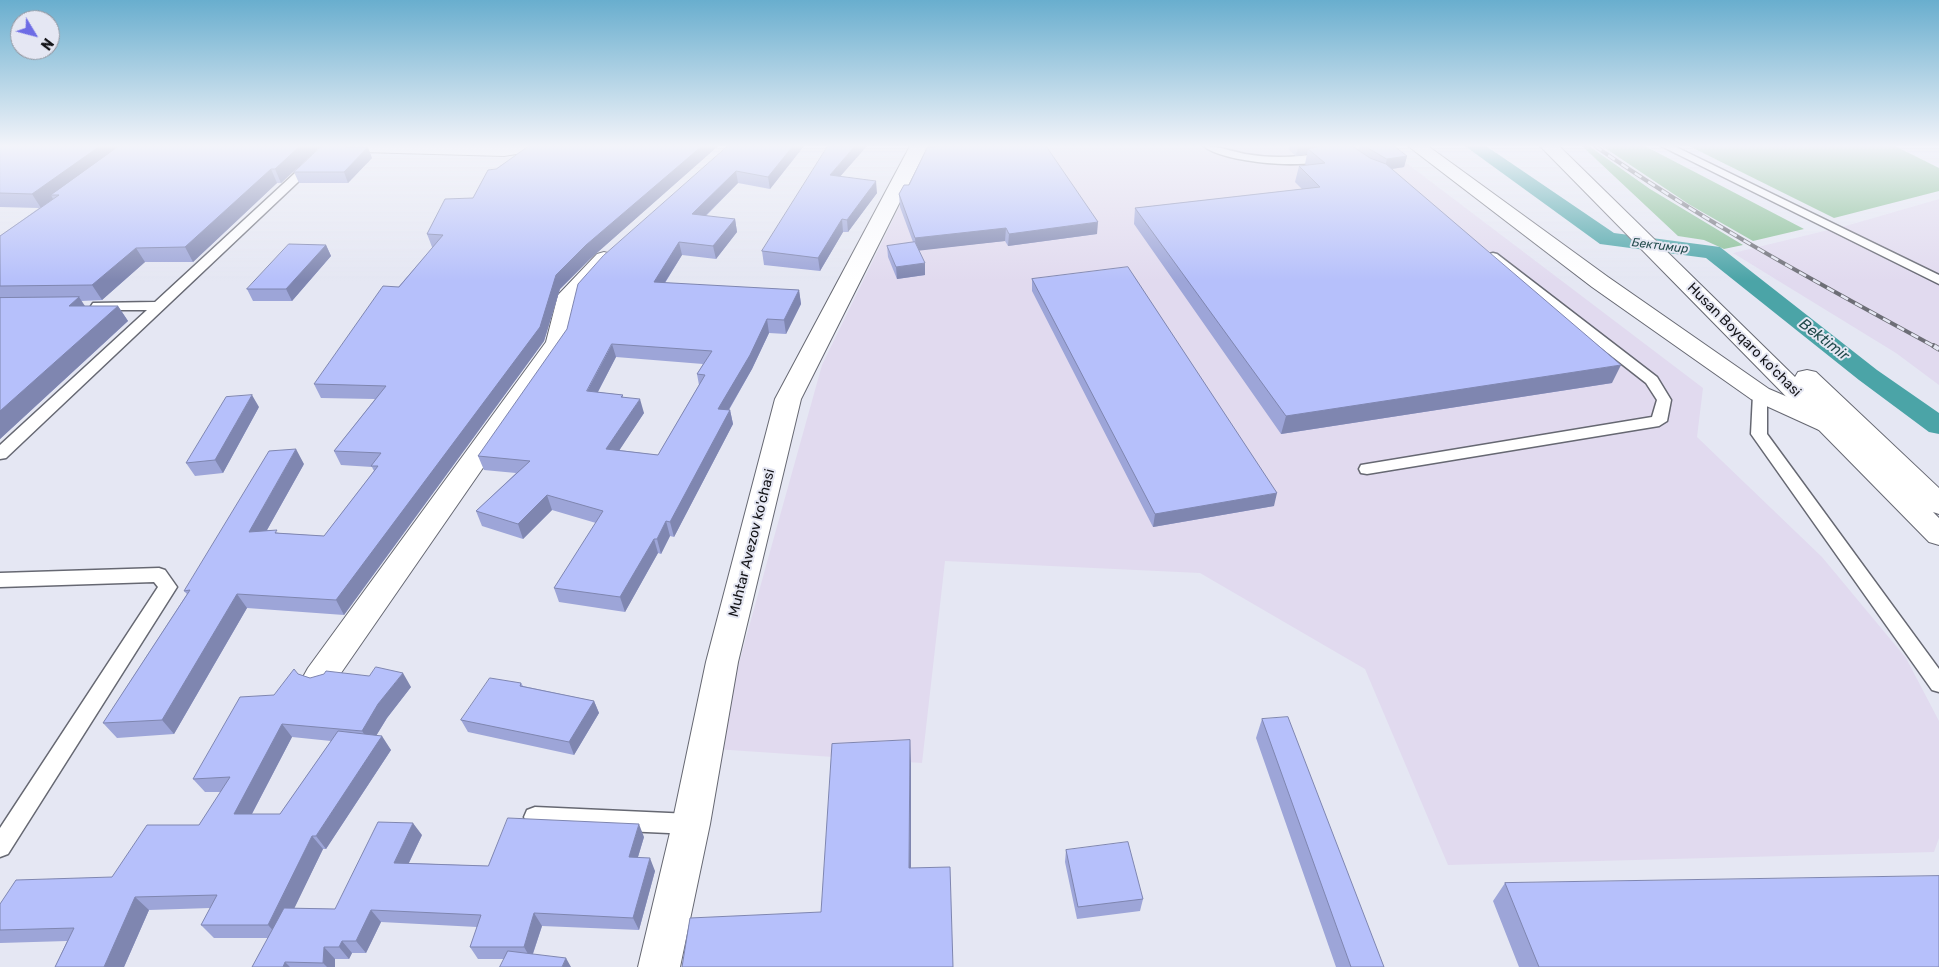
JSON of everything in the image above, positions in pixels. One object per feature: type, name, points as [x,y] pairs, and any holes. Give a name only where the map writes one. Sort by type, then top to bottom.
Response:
[{"type":"street","name":"Muhtar Avezov ko'chasi","points":[[659,967],[691,824],[722,662],[788,399],[896,191]]},
{"type":"street","points":[[1478,191],[1600,282],[1760,394],[1828,424]]},
{"type":"street","name":"Husan Boyqaro ko'chasi","points":[[1594,191],[1626,224],[1677,264],[1939,504]]},
{"type":"street","name":"Husan Boyqaro ko'chasi","points":[[1616,191],[1649,224],[1677,264],[1828,424],[1939,535]]},
{"type":"street","points":[[320,677],[558,342],[569,294],[618,245]]},
{"type":"lane","points":[[0,454],[279,191]]},
{"type":"lane","points":[[1758,191],[1939,280]]},
{"type":"lane","points":[[1367,469],[1659,421],[1664,400],[1652,380],[1486,251]]},
{"type":"lane","points":[[88,306],[156,306]]},
{"type":"lane","points":[[1760,394],[1759,434],[1939,684]]},
{"type":"lane","points":[[0,580],[159,575],[168,587],[0,847]]},
{"type":"lane","points":[[535,817],[691,824]]},
{"type":"shaded area","points":[[907,191],[1443,191],[1703,388],[1697,437],[1822,557],[1906,658],[1939,721],[1939,838],[1934,852],[1448,865],[1365,669],[1200,573],[945,561],[922,763],[715,749],[822,365]]},
{"type":"shaded area","points":[[1939,199],[1939,385],[1896,353],[1733,253],[1849,225]]},
{"type":"green space","points":[[1630,191],[1654,191],[1743,245],[1724,249],[1704,240],[1678,236]]},
{"type":"green space","points":[[1669,191],[1731,191],[1804,229],[1753,241]]},
{"type":"green space","points":[[1780,191],[1939,191],[1834,218]]},
{"type":"building","points":[[0,191],[36,191],[32,194],[0,193]]},
{"type":"building","points":[[56,191],[247,191],[185,247],[136,248],[92,285],[0,286],[0,236],[59,195],[51,195]]},
{"type":"building","points":[[477,191],[649,191],[586,245],[556,275],[540,327],[336,600],[237,594],[162,720],[103,723],[190,590],[184,591],[269,451],[296,449],[249,532],[277,530],[275,533],[324,536],[378,466],[371,466],[381,453],[334,451],[386,386],[314,384],[383,286],[399,287],[443,235],[427,234],[445,199],[473,198]]},
{"type":"building","points":[[677,191],[715,191],[692,214],[735,219],[713,246],[679,242],[654,282],[799,290],[784,320],[767,319],[750,355],[718,409],[730,410],[670,522],[666,521],[657,539],[654,539],[620,597],[554,588],[603,511],[547,495],[518,524],[476,511],[530,461],[478,456],[567,329],[578,284],[603,256]],"holes":[[[612,344],[712,351],[697,374],[705,375],[658,455],[606,449],[640,399],[587,391]]]},
{"type":"building","points":[[800,191],[868,191],[847,220],[842,219],[818,258],[762,251]]},
{"type":"building","points":[[901,191],[1077,191],[1098,222],[1009,234],[1006,228],[915,238],[899,194]]},
{"type":"building","points":[[1284,191],[1418,191],[1621,365],[1286,416],[1135,208]]},
{"type":"building","points":[[915,242],[925,263],[896,267],[887,246]]},
{"type":"building","points":[[289,244],[326,245],[286,289],[247,289]]},
{"type":"building","points":[[1128,267],[1277,493],[1155,514],[1032,279]]},
{"type":"building","points":[[79,297],[69,306],[118,306],[0,411],[0,298]]},
{"type":"building","points":[[252,395],[215,460],[186,463],[226,397]]},
{"type":"building","points":[[376,667],[403,673],[378,704],[362,731],[282,724],[234,814],[280,814],[338,731],[382,736],[316,836],[312,836],[268,925],[201,925],[217,895],[135,897],[104,967],[55,967],[74,928],[0,930],[0,904],[16,880],[112,877],[147,825],[199,825],[230,777],[193,779],[240,697],[274,695],[294,669],[298,674],[310,678],[324,674],[326,671],[369,676]]},
{"type":"building","points":[[490,678],[521,683],[520,686],[594,701],[569,742],[461,720]]},
{"type":"building","points":[[1288,717],[1384,967],[1351,967],[1262,719]]},
{"type":"building","points":[[910,740],[909,868],[950,867],[953,967],[682,967],[690,918],[821,912],[832,744]]},
{"type":"building","points":[[508,818],[639,824],[629,857],[650,858],[633,918],[534,913],[524,947],[470,947],[481,915],[371,910],[356,941],[342,941],[339,947],[324,947],[323,963],[285,962],[283,967],[252,967],[284,908],[335,909],[378,822],[413,823],[394,863],[488,866]]},
{"type":"building","points":[[1128,842],[1143,899],[1078,907],[1066,850]]},
{"type":"building","points":[[1939,876],[1939,967],[1539,967],[1505,883]]},
{"type":"building","points":[[508,951],[566,958],[562,967],[500,967]]},
{"type":"waterway","name":"Bektimir","points":[[1539,191],[1608,239],[1712,252],[1868,375],[1939,426]]},
{"type":"railway","points":[[1663,191],[1806,276],[1937,348]]},
{"type":"railway","points":[[1934,346],[1939,349]]},
{"type":"water label","name":"Бектимир","points":[[1660,246]]}]
